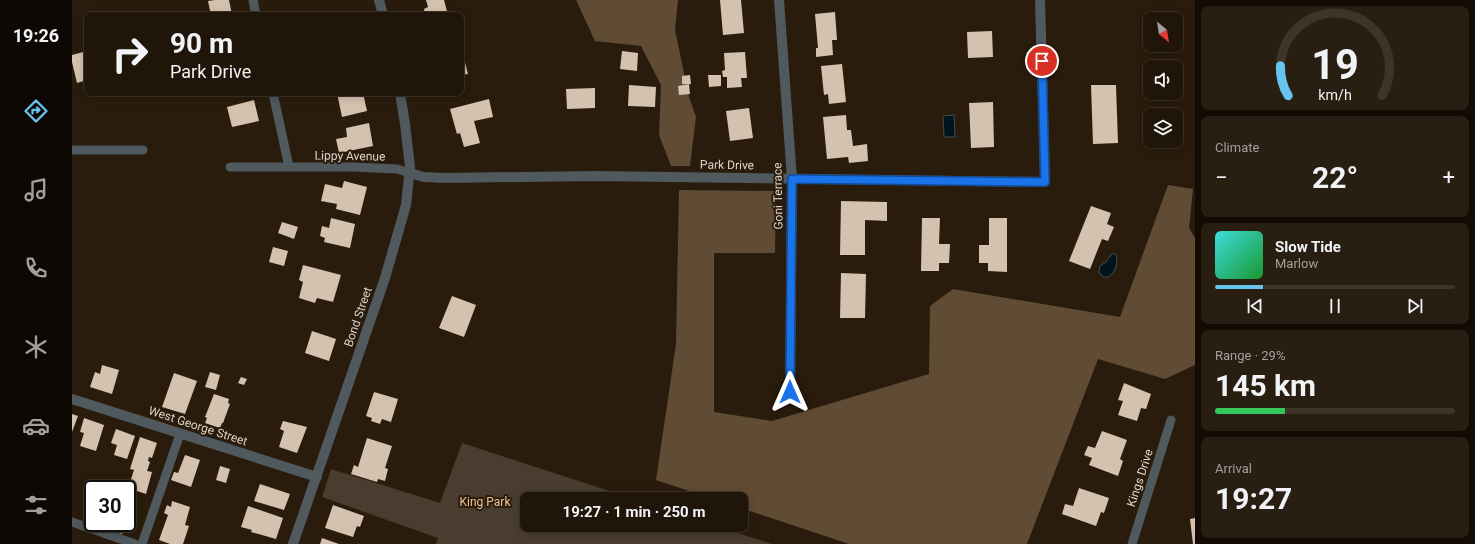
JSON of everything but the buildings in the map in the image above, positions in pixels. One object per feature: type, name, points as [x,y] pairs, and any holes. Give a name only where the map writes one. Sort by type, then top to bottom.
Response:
[{"type":"street","points":[[379,0],[382,12]]},
{"type":"street","name":"Goni Terrace","points":[[779,0],[792,179],[790,392]]},
{"type":"street","name":"Park Drive","points":[[410,173],[424,177],[444,178],[594,176],[1045,182],[1040,0]]},
{"type":"street","name":"Bond Street","points":[[294,544],[389,266],[406,205],[410,173],[400,96]]},
{"type":"street","name":"West George Street","points":[[72,399],[316,477]]},
{"type":"lane","points":[[253,0],[255,12]]},
{"type":"lane","points":[[274,96],[289,167]]},
{"type":"lane","points":[[72,150],[143,150]]},
{"type":"lane","name":"Lippy Avenue","points":[[230,167],[397,169],[410,173]]},
{"type":"lane","name":"Kings Drive","points":[[1132,544],[1171,420]]},
{"type":"lane","points":[[142,544],[180,434]]},
{"type":"lane","points":[[72,522],[135,544]]},
{"type":"green space","name":"King Park","points":[[462,443],[612,492],[520,492],[520,532],[735,532],[772,544],[436,544],[438,538],[322,497],[331,469],[440,503]]},
{"type":"shaded area","points":[[576,0],[678,0],[675,30],[689,97],[696,117],[690,166],[671,166],[659,135],[661,85],[641,46],[595,41]]},
{"type":"shaded area","points":[[1168,185],[1193,189],[1189,228],[1195,238],[1195,365],[1165,379],[1098,359],[1027,544],[849,544],[748,510],[748,492],[692,492],[656,480],[676,344],[679,190],[776,191],[775,253],[714,253],[714,412],[772,421],[929,374],[930,306],[953,289],[1120,317]]},
{"type":"water","points":[[954,115],[955,137],[944,137],[943,116]]},
{"type":"water","points":[[1114,253],[1117,258],[1115,270],[1110,276],[1103,277],[1099,272],[1100,266]]},
{"type":"route","points":[[790,392],[792,179],[1045,182],[1042,61]]}]
